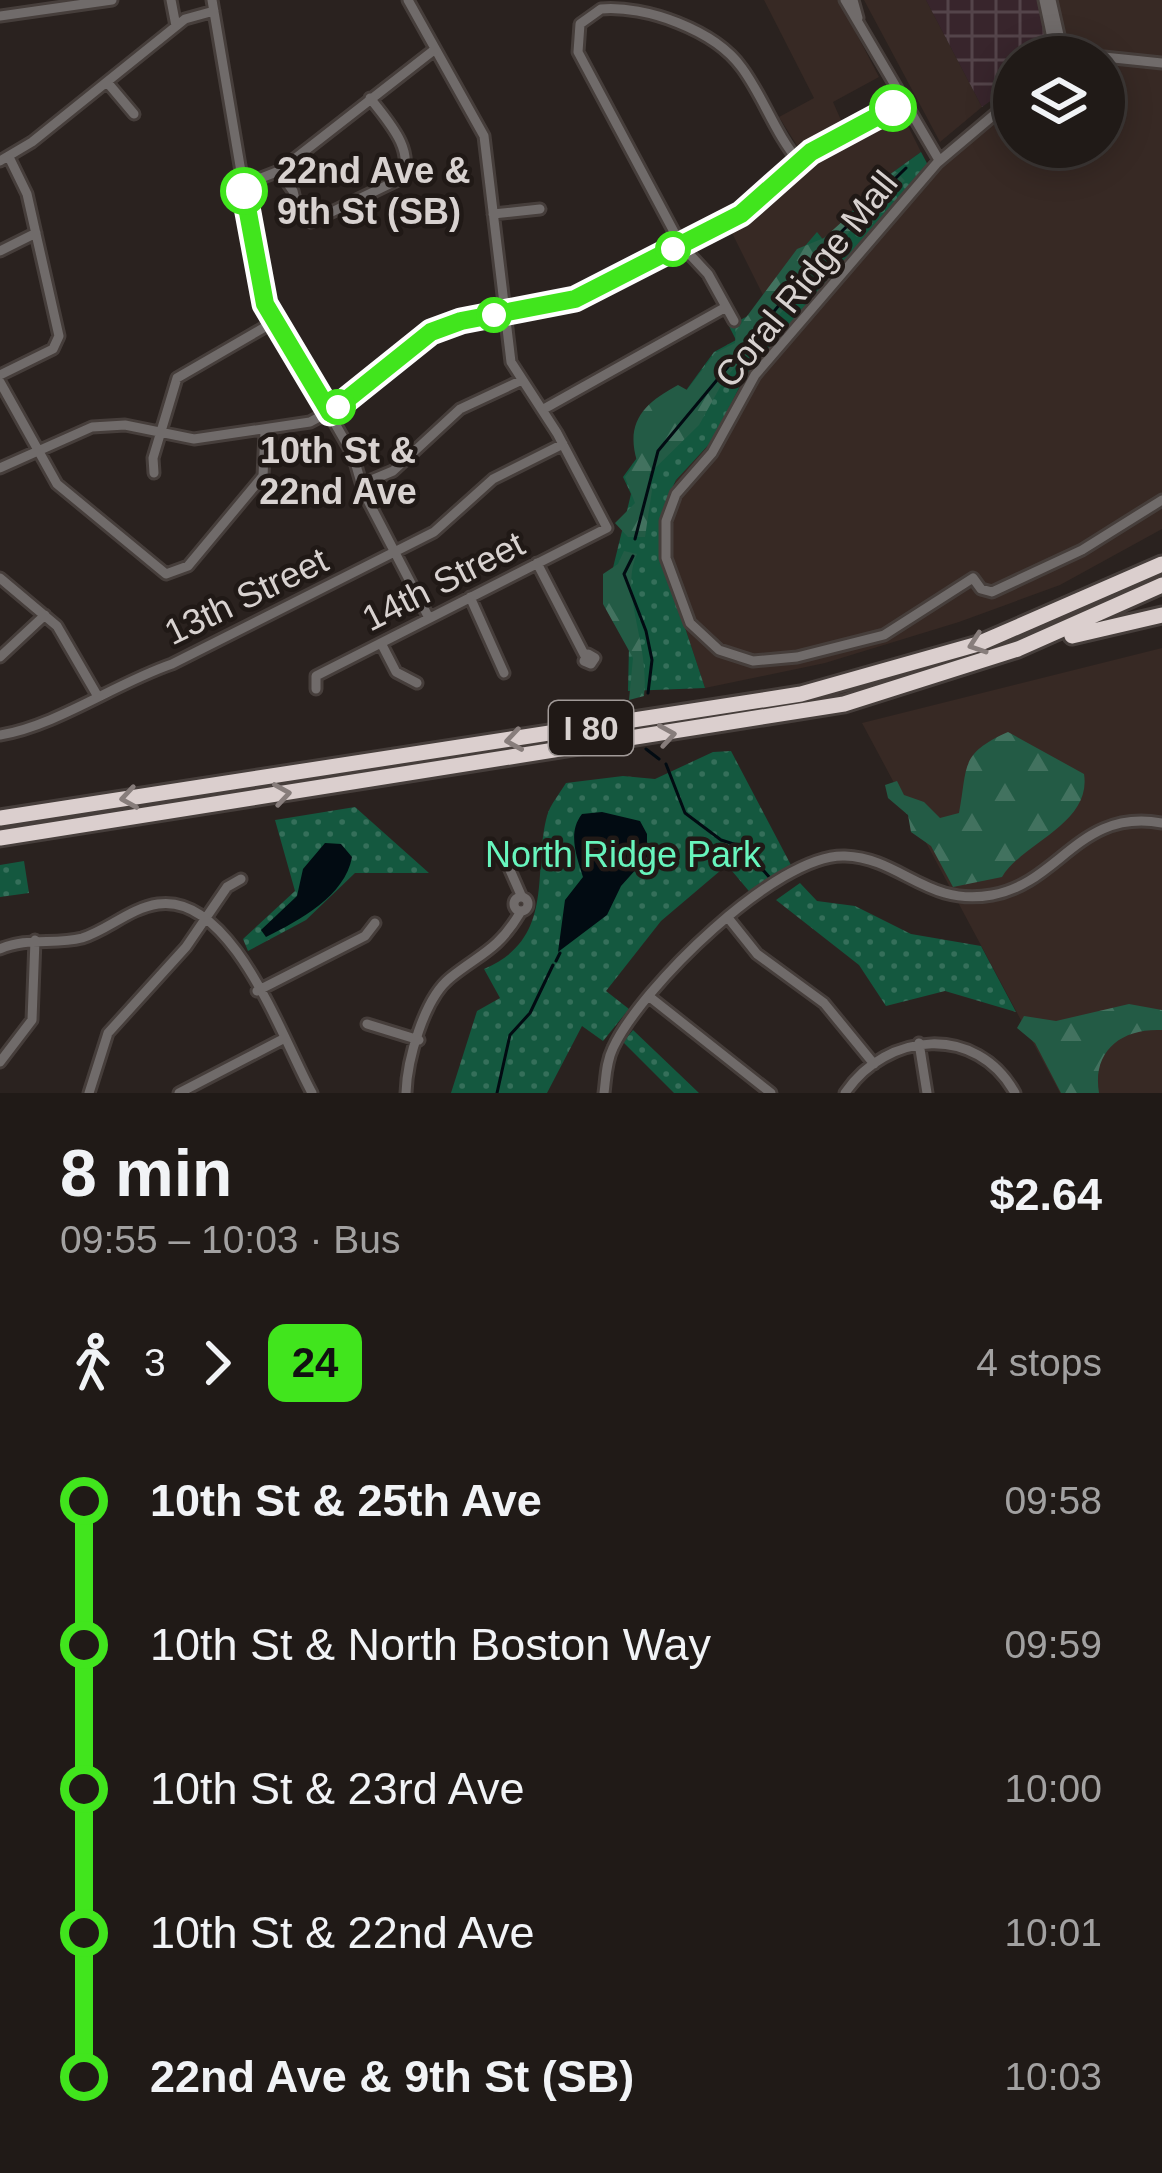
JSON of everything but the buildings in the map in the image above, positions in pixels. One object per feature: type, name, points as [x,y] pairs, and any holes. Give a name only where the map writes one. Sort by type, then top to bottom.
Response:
[{"type":"highway","points":[[1022,628],[1162,552]]},
{"type":"highway","name":"I 80","points":[[0,818],[776,699],[896,670],[1022,628],[1162,564]]},
{"type":"highway","name":"I 80","points":[[0,838],[844,704],[960,670],[1052,636],[1162,585]]},
{"type":"highway","points":[[960,670],[1162,615]]},
{"type":"street","points":[[0,16],[112,0]]},
{"type":"street","points":[[172,0],[176,26]]},
{"type":"street","points":[[408,0],[481,128],[508,351],[520,381],[563,444]]},
{"type":"street","points":[[849,0],[939,160]]},
{"type":"street","points":[[1047,0],[1055,36]]},
{"type":"street","points":[[265,432],[263,476],[188,566],[171,574],[153,568],[68,495],[35,451],[0,379],[52,349],[58,340],[27,194],[5,159],[176,26],[213,6],[262,296],[330,413],[429,617]]},
{"type":"street","points":[[734,321],[708,274],[681,245],[578,52],[577,32],[590,14],[608,8],[651,13],[725,50],[745,71],[783,143],[800,163]]},
{"type":"street","points":[[243,185],[279,171],[434,50]]},
{"type":"street","points":[[1125,59],[1162,63]]},
{"type":"street","points":[[107,82],[134,114]]},
{"type":"street","points":[[279,171],[290,184],[299,217],[311,222],[400,179],[406,166],[400,142],[370,98]]},
{"type":"street","points":[[0,468],[92,428],[125,425],[194,439],[265,432],[330,413],[420,338],[461,321],[575,299],[750,208],[800,163],[904,102]]},
{"type":"street","name":"Coral Ridge Mall","points":[[993,115],[939,160],[755,375],[712,453],[676,494],[666,520],[666,558],[690,623],[719,650],[753,661],[846,646],[902,626],[973,578],[981,589],[992,592],[1067,559],[1162,500]]},
{"type":"street","points":[[493,214],[540,209]]},
{"type":"street","points":[[0,251],[36,233]]},
{"type":"street","points":[[542,410],[726,307]]},
{"type":"street","points":[[154,473],[160,432],[182,374],[278,320]]},
{"type":"street","points":[[362,484],[393,471],[460,409],[520,381]]},
{"type":"street","name":"14th Street","points":[[316,689],[316,676],[607,528],[563,444]]},
{"type":"street","name":"13th Street","points":[[0,734],[33,726],[172,664],[395,551],[447,523],[502,472],[563,444]]},
{"type":"street","points":[[537,563],[585,656]]},
{"type":"street","points":[[0,578],[62,633],[97,694]]},
{"type":"street","points":[[470,597],[504,673]]},
{"type":"street","points":[[0,657],[45,615]]},
{"type":"street","points":[[381,643],[396,672],[417,683]]},
{"type":"street","points":[[604,1093],[615,1044],[693,947],[790,873],[823,858],[867,860],[943,895],[987,896],[1025,881],[1098,829],[1127,821],[1162,823]]},
{"type":"street","points":[[406,1093],[419,1040],[439,989],[484,959],[520,914],[514,904],[521,895],[506,861]]},
{"type":"street","points":[[89,1093],[108,1033],[227,887],[241,879]]},
{"type":"street","points":[[0,949],[35,940],[78,939],[158,904],[188,906],[208,915],[228,936],[312,1093]]},
{"type":"street","points":[[729,919],[766,962],[824,1003],[874,1064]]},
{"type":"street","points":[[257,991],[365,936],[375,923]]},
{"type":"street","points":[[0,1062],[23,1039],[32,1020],[35,940]]},
{"type":"street","points":[[651,998],[771,1093]]},
{"type":"street","points":[[367,1024],[419,1040]]},
{"type":"street","points":[[179,1093],[283,1039]]},
{"type":"street","points":[[919,1043],[928,1093]]},
{"type":"street","points":[[845,1093],[874,1064],[919,1043],[972,1051],[997,1068],[1015,1093]]},
{"type":"shaded area","points":[[764,0],[839,0],[879,77],[833,102],[844,127],[801,152],[779,117],[814,98]]},
{"type":"shaded area","points":[[864,0],[926,0],[982,107],[940,142]]},
{"type":"shaded area","points":[[926,0],[1039,0],[1047,36],[993,36],[993,99],[982,107]]},
{"type":"shaded area","points":[[1057,0],[1162,0],[1162,529],[1060,585],[959,622],[825,663],[705,688],[663,561],[660,530],[676,480],[713,440],[743,380],[943,151],[993,113],[993,168],[1125,168],[1125,36],[1059,36]]},
{"type":"shaded area","points":[[902,114],[921,152],[875,185],[825,243],[763,295],[731,231],[750,221],[821,157]]},
{"type":"shaded area","points":[[1162,648],[1162,1093],[1060,1093],[862,723]]},
{"type":"shaded area","points":[[602,812],[640,821],[647,834],[647,857],[621,886],[607,915],[558,952],[565,900],[583,877],[575,845],[577,821],[582,814]]},
{"type":"shaded area","points":[[325,843],[341,844],[352,857],[340,884],[306,914],[266,937],[261,930],[297,896],[303,869]]},
{"type":"green space","points":[[921,152],[929,167],[743,380],[713,440],[676,480],[666,501],[660,530],[663,561],[705,688],[628,691],[629,646],[611,576],[631,494],[623,477],[714,352],[736,340],[729,326],[768,305],[763,295],[817,232],[825,242],[875,185]]},
{"type":"green space","points":[[897,172],[905,181],[878,198],[724,380],[699,425],[649,474],[652,490],[645,537],[628,537],[615,523],[635,503],[625,477],[637,461],[636,424],[647,406],[678,385],[687,390],[715,353],[735,343],[736,331],[797,249],[824,238]]},
{"type":"green space","points":[[624,551],[637,554],[631,585],[645,677],[644,696],[629,700],[633,658],[603,604],[603,574],[618,564]]},
{"type":"green space","points":[[1008,732],[1084,774],[1084,791],[1067,820],[1002,877],[953,887],[931,846],[911,832],[908,815],[888,798],[885,785],[897,781],[904,795],[924,802],[940,818],[959,813],[973,755]]},
{"type":"green space","name":"North Ridge Park","points":[[731,751],[792,867],[753,896],[727,865],[661,921],[606,991],[629,1009],[603,1041],[582,1026],[547,1093],[451,1093],[477,1011],[500,998],[484,969],[523,940],[532,921],[547,816],[566,783],[623,776],[655,779],[713,752]]},
{"type":"green space","points":[[355,807],[429,873],[355,873],[306,920],[248,951],[243,939],[295,891],[275,820]]},
{"type":"green space","points":[[24,861],[29,893],[0,897],[0,865]]},
{"type":"green space","points":[[800,883],[817,901],[855,906],[911,934],[981,946],[1016,1012],[945,991],[886,1006],[859,965],[776,900]]},
{"type":"green space","points":[[1129,1004],[1162,1010],[1162,1030],[1133,1033],[1112,1045],[1100,1066],[1099,1093],[1061,1093],[1035,1043],[1017,1028],[1024,1016],[1056,1021]]},
{"type":"green space","points":[[633,1030],[699,1093],[674,1093],[623,1042]]},
{"type":"waterway","points":[[635,539],[658,451],[834,239],[906,168]]},
{"type":"waterway","points":[[633,556],[624,574],[652,660],[648,693]]},
{"type":"waterway","points":[[646,749],[659,759]]},
{"type":"waterway","points":[[666,764],[685,813],[721,840],[743,847],[770,878]]},
{"type":"waterway","points":[[556,961],[560,953]]},
{"type":"waterway","points":[[497,1093],[510,1035],[530,1013],[553,965]]},
{"type":"bus line","name":"24","points":[[244,191],[265,304],[330,413],[398,353],[431,332],[461,321],[575,299],[741,214],[811,152],[893,108]]},
{"type":"place","name":"22nd Ave & 9th St (SB)","points":[[244,191]]},
{"type":"place","name":"10th St & 22nd Ave","points":[[338,407]]}]
